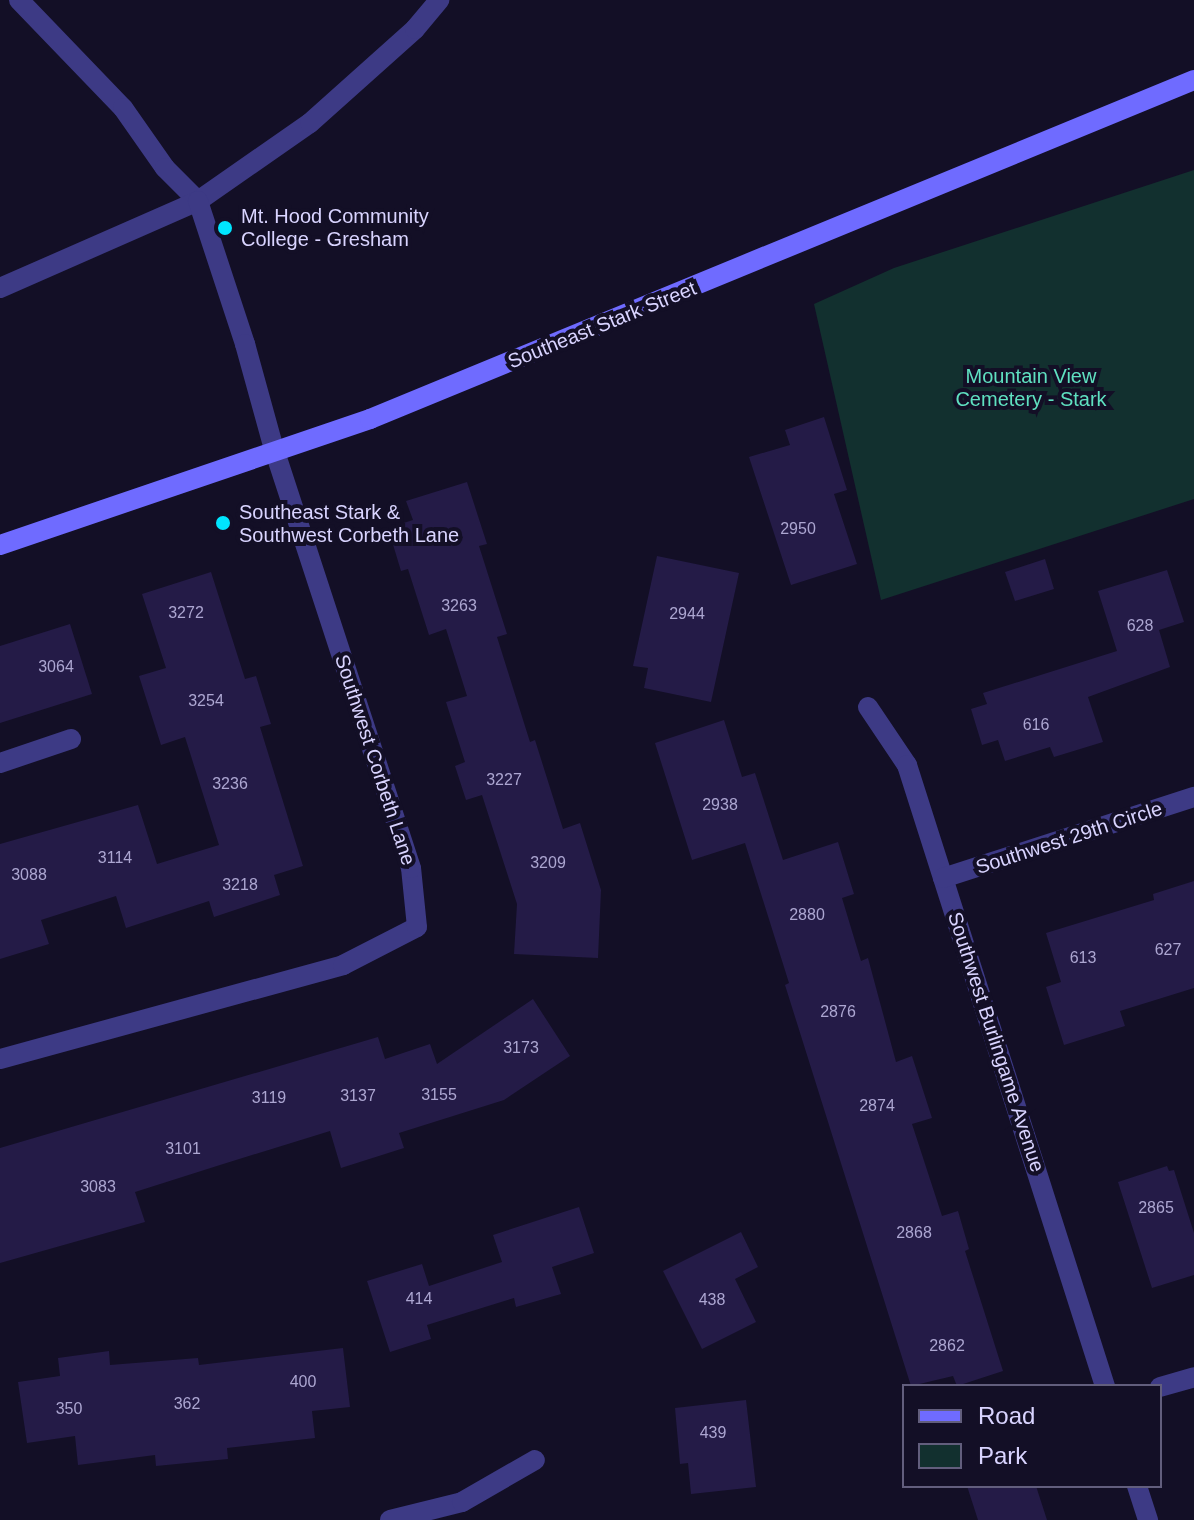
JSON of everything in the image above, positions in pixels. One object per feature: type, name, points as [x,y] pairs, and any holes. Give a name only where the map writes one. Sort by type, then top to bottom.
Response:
[{"type":"main road","name":"Southeast Stark Street","points":[[0,545],[275,453],[472,378],[1194,80]]},
{"type":"street","points":[[19,0],[123,108],[165,168],[198,201],[245,344],[275,453]]},
{"type":"street","points":[[0,288],[198,201],[310,123],[415,29],[439,0]]},
{"type":"street","name":"Southwest Corbeth Lane","points":[[0,1059],[343,965],[417,927],[411,868],[275,453]]},
{"type":"street","name":"Southwest Burlingame Avenue","points":[[868,707],[907,765],[1104,1384]]},
{"type":"street","points":[[0,763],[71,739]]},
{"type":"street","name":"Southwest 29th Circle","points":[[943,878],[1194,797]]},
{"type":"street","points":[[1162,1386],[1194,1377]]},
{"type":"street","points":[[390,1520],[462,1502],[535,1460]]},
{"type":"street","points":[[1138,1488],[1148,1520]]},
{"type":"green space","name":"Mountain View Cemetery - Stark","points":[[1194,170],[1194,499],[881,600],[814,304],[894,268]]},
{"type":"building","points":[[824,417],[847,490],[834,494],[857,564],[791,585],[749,457],[790,445],[785,430]]},
{"type":"building","points":[[467,482],[487,544],[479,546],[507,634],[497,637],[530,742],[535,740],[563,829],[580,823],[601,890],[598,958],[514,954],[517,904],[482,795],[466,800],[455,766],[465,762],[446,702],[467,696],[446,629],[429,635],[408,569],[401,571],[388,528],[413,520],[406,501]]},
{"type":"building","points":[[657,556],[739,573],[711,702],[644,688],[648,668],[633,666]]},
{"type":"building","points":[[1045,559],[1054,589],[1015,601],[1005,572]]},
{"type":"building","points":[[1167,570],[1184,622],[1159,630],[1170,667],[1088,697],[1103,742],[1054,757],[1050,747],[1005,761],[998,740],[982,745],[971,709],[987,704],[983,693],[1117,651],[1098,591]]},
{"type":"building","points":[[211,572],[245,679],[256,676],[271,724],[260,727],[303,866],[274,875],[280,895],[214,917],[209,901],[126,928],[116,896],[41,920],[49,944],[0,959],[0,844],[138,805],[157,864],[219,845],[185,737],[161,745],[139,676],[166,668],[142,594]]},
{"type":"building","points":[[70,624],[92,694],[0,723],[0,646]]},
{"type":"building","points":[[724,720],[742,777],[755,773],[783,860],[838,842],[854,894],[842,898],[861,961],[868,958],[896,1062],[912,1056],[932,1118],[912,1124],[942,1216],[958,1211],[969,1249],[965,1251],[1003,1371],[963,1384],[956,1384],[953,1376],[910,1384],[785,985],[789,983],[745,843],[692,860],[655,743]]},
{"type":"building","points":[[1194,881],[1194,988],[1120,1011],[1125,1026],[1064,1045],[1046,987],[1061,982],[1046,933],[1154,900],[1153,894]]},
{"type":"building","points":[[533,999],[570,1056],[504,1100],[399,1133],[404,1148],[341,1168],[330,1131],[135,1192],[145,1222],[0,1263],[0,1148],[378,1037],[385,1059],[430,1044],[437,1064]]},
{"type":"building","points":[[1167,1166],[1169,1171],[1174,1170],[1194,1233],[1194,1275],[1152,1288],[1118,1182]]},
{"type":"building","points":[[579,1207],[594,1253],[552,1267],[561,1294],[516,1307],[514,1298],[427,1325],[431,1339],[390,1352],[367,1281],[422,1264],[429,1286],[502,1262],[493,1235]]},
{"type":"building","points":[[741,1232],[758,1267],[735,1279],[756,1322],[702,1349],[663,1271]]},
{"type":"building","points":[[343,1348],[350,1407],[312,1411],[315,1438],[227,1448],[228,1459],[156,1466],[155,1455],[78,1465],[75,1436],[27,1443],[18,1382],[60,1376],[58,1358],[109,1351],[110,1365],[198,1358],[199,1365]]},
{"type":"building","points":[[746,1400],[756,1487],[691,1494],[688,1463],[680,1464],[675,1408]]},
{"type":"building","points":[[968,1488],[1037,1488],[1047,1520],[978,1520]]},
{"type":"place","name":"Mt. Hood Community College - Gresham","points":[[225,228]]},
{"type":"place","name":"Southeast Stark & Southwest Corbeth Lane","points":[[223,523]]}]
